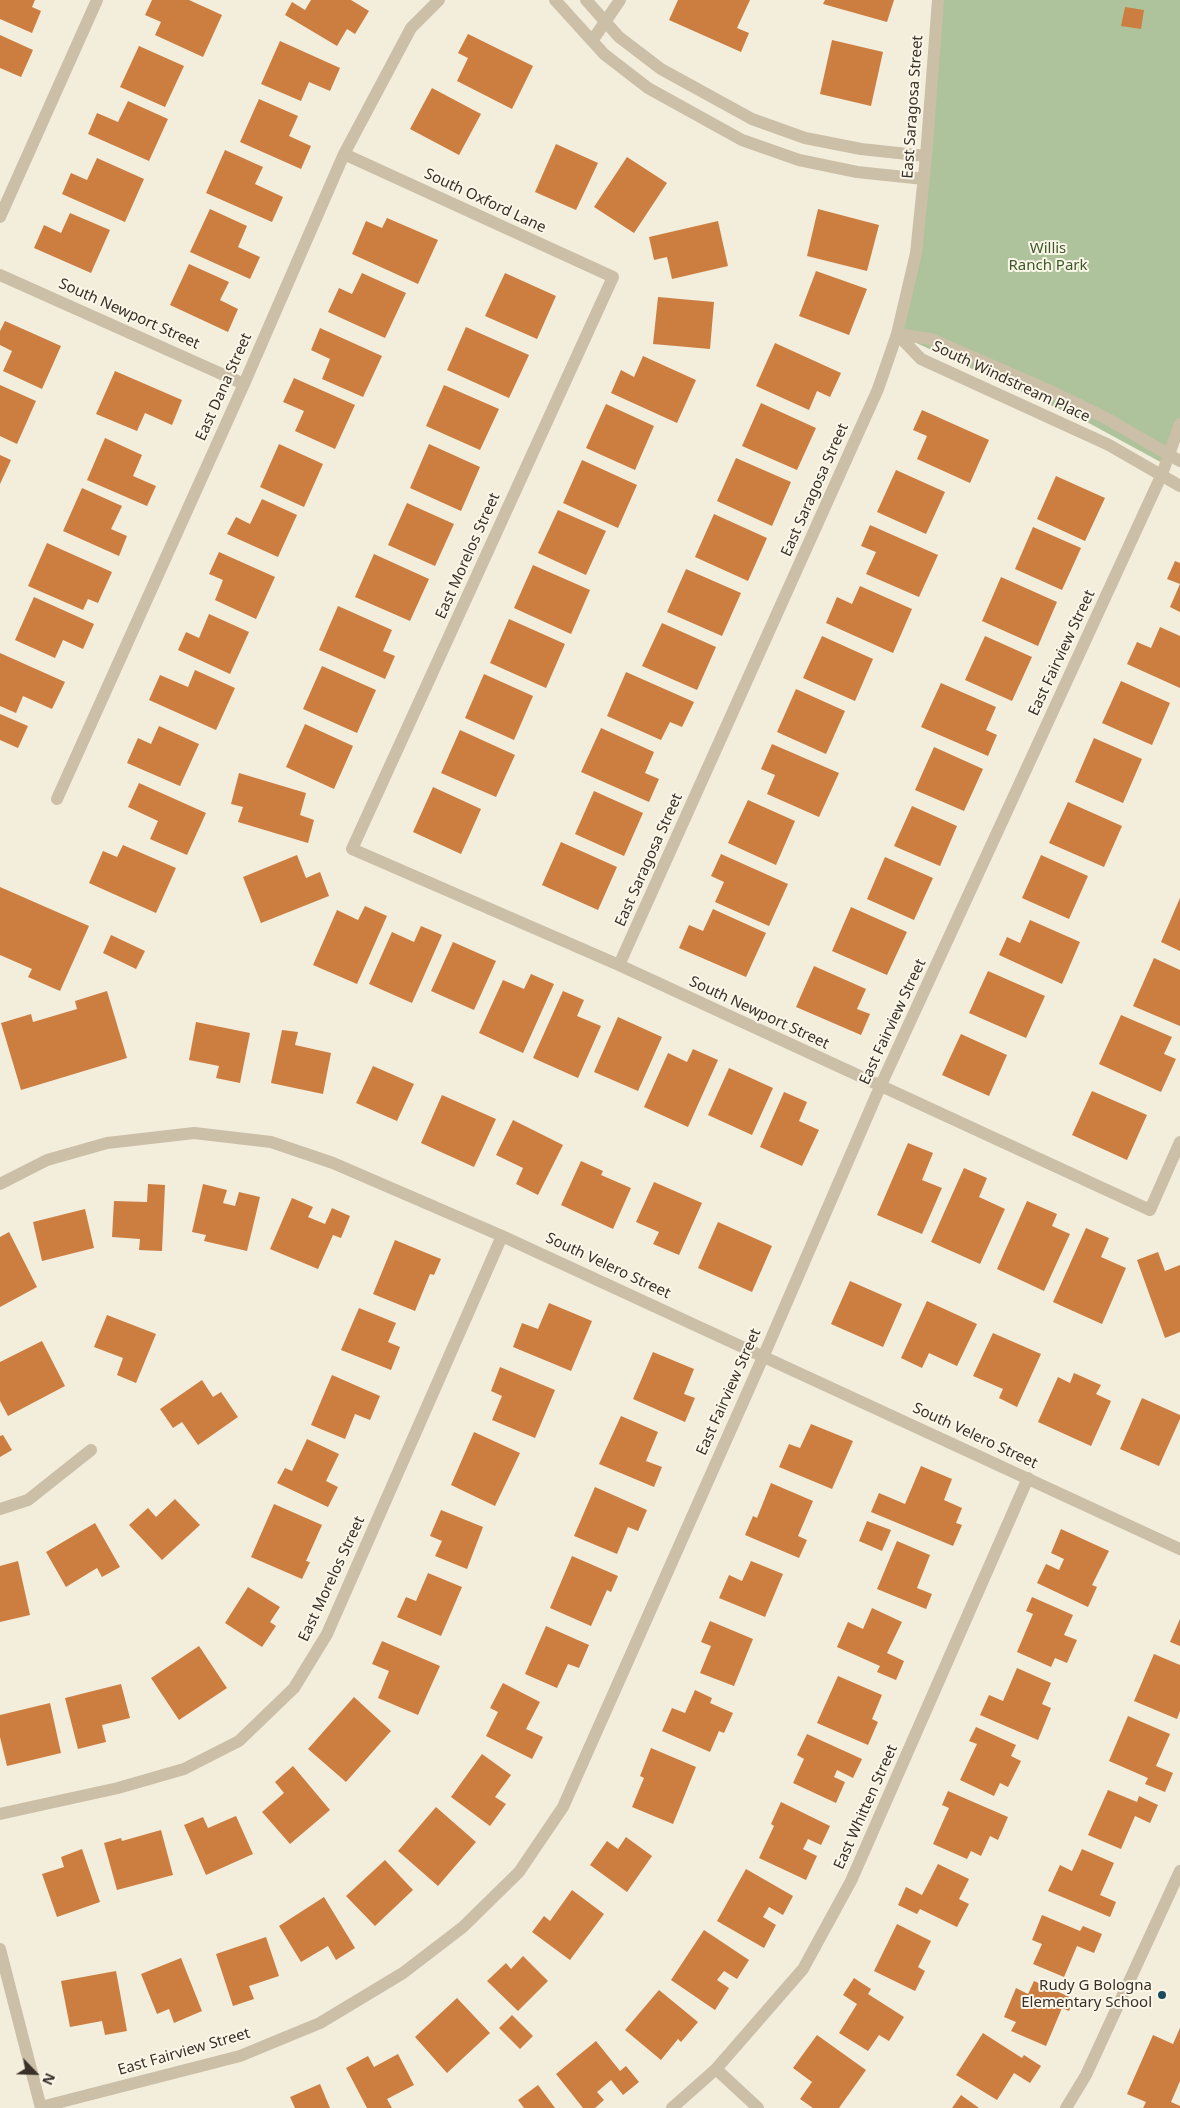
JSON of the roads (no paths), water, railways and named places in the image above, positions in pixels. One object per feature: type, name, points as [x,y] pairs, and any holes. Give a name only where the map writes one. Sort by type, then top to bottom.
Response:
[{"type":"street","points":[[0,217],[98,0]]},
{"type":"street","name":"East Dana Street","points":[[57,799],[244,384],[344,154],[411,28],[439,0]]},
{"type":"street","points":[[555,0],[604,54],[648,88],[742,140],[809,162],[857,172],[924,179]]},
{"type":"street","points":[[586,0],[619,37],[661,69],[752,119],[805,138],[861,150],[926,156]]},
{"type":"street","points":[[592,41],[620,0]]},
{"type":"street","name":"East Saragosa Street","points":[[619,966],[878,389],[897,334],[916,253],[926,156],[938,0]]},
{"type":"street","name":"South Oxford Lane","points":[[344,154],[613,277]]},
{"type":"street","name":"South Newport Street","points":[[0,275],[244,384]]},
{"type":"street","name":"East Morelos Street","points":[[352,849],[613,277]]},
{"type":"street","name":"South Windstream Place","points":[[897,334],[931,339],[1039,386],[1104,417],[1175,457]]},
{"type":"street","name":"South Windstream Place","points":[[897,334],[921,358],[1109,445],[1180,486]]},
{"type":"street","name":"East Fairview Street","points":[[41,2107],[240,2056],[320,2023],[403,1973],[463,1927],[520,1872],[562,1807],[764,1356],[880,1087],[1162,474],[1175,457],[1180,424]]},
{"type":"street","name":"South Newport Street","points":[[352,849],[619,966],[1150,1210],[1180,1142]]},
{"type":"street","name":"South Velero Street","points":[[0,1184],[47,1160],[106,1144],[194,1133],[271,1142],[333,1163],[502,1236],[1180,1548]]},
{"type":"street","name":"East Morelos Street","points":[[0,1814],[118,1788],[184,1768],[239,1741],[294,1688],[327,1634],[502,1236]]},
{"type":"street","points":[[0,1509],[28,1500],[91,1450]]},
{"type":"street","name":"East Whitten Street","points":[[672,2108],[716,2069],[803,1969],[851,1881],[1028,1478]]},
{"type":"street","points":[[1066,2108],[1086,2075],[1180,1871]]},
{"type":"street","points":[[0,1949],[4,1981],[41,2107]]},
{"type":"street","points":[[716,2069],[758,2108]]},
{"type":"place","name":"Rudy G Bologna Elementary School","points":[[1162,1995]]},
{"type":"park label","name":"Willis Ranch Park","points":[[1048,258]]}]
